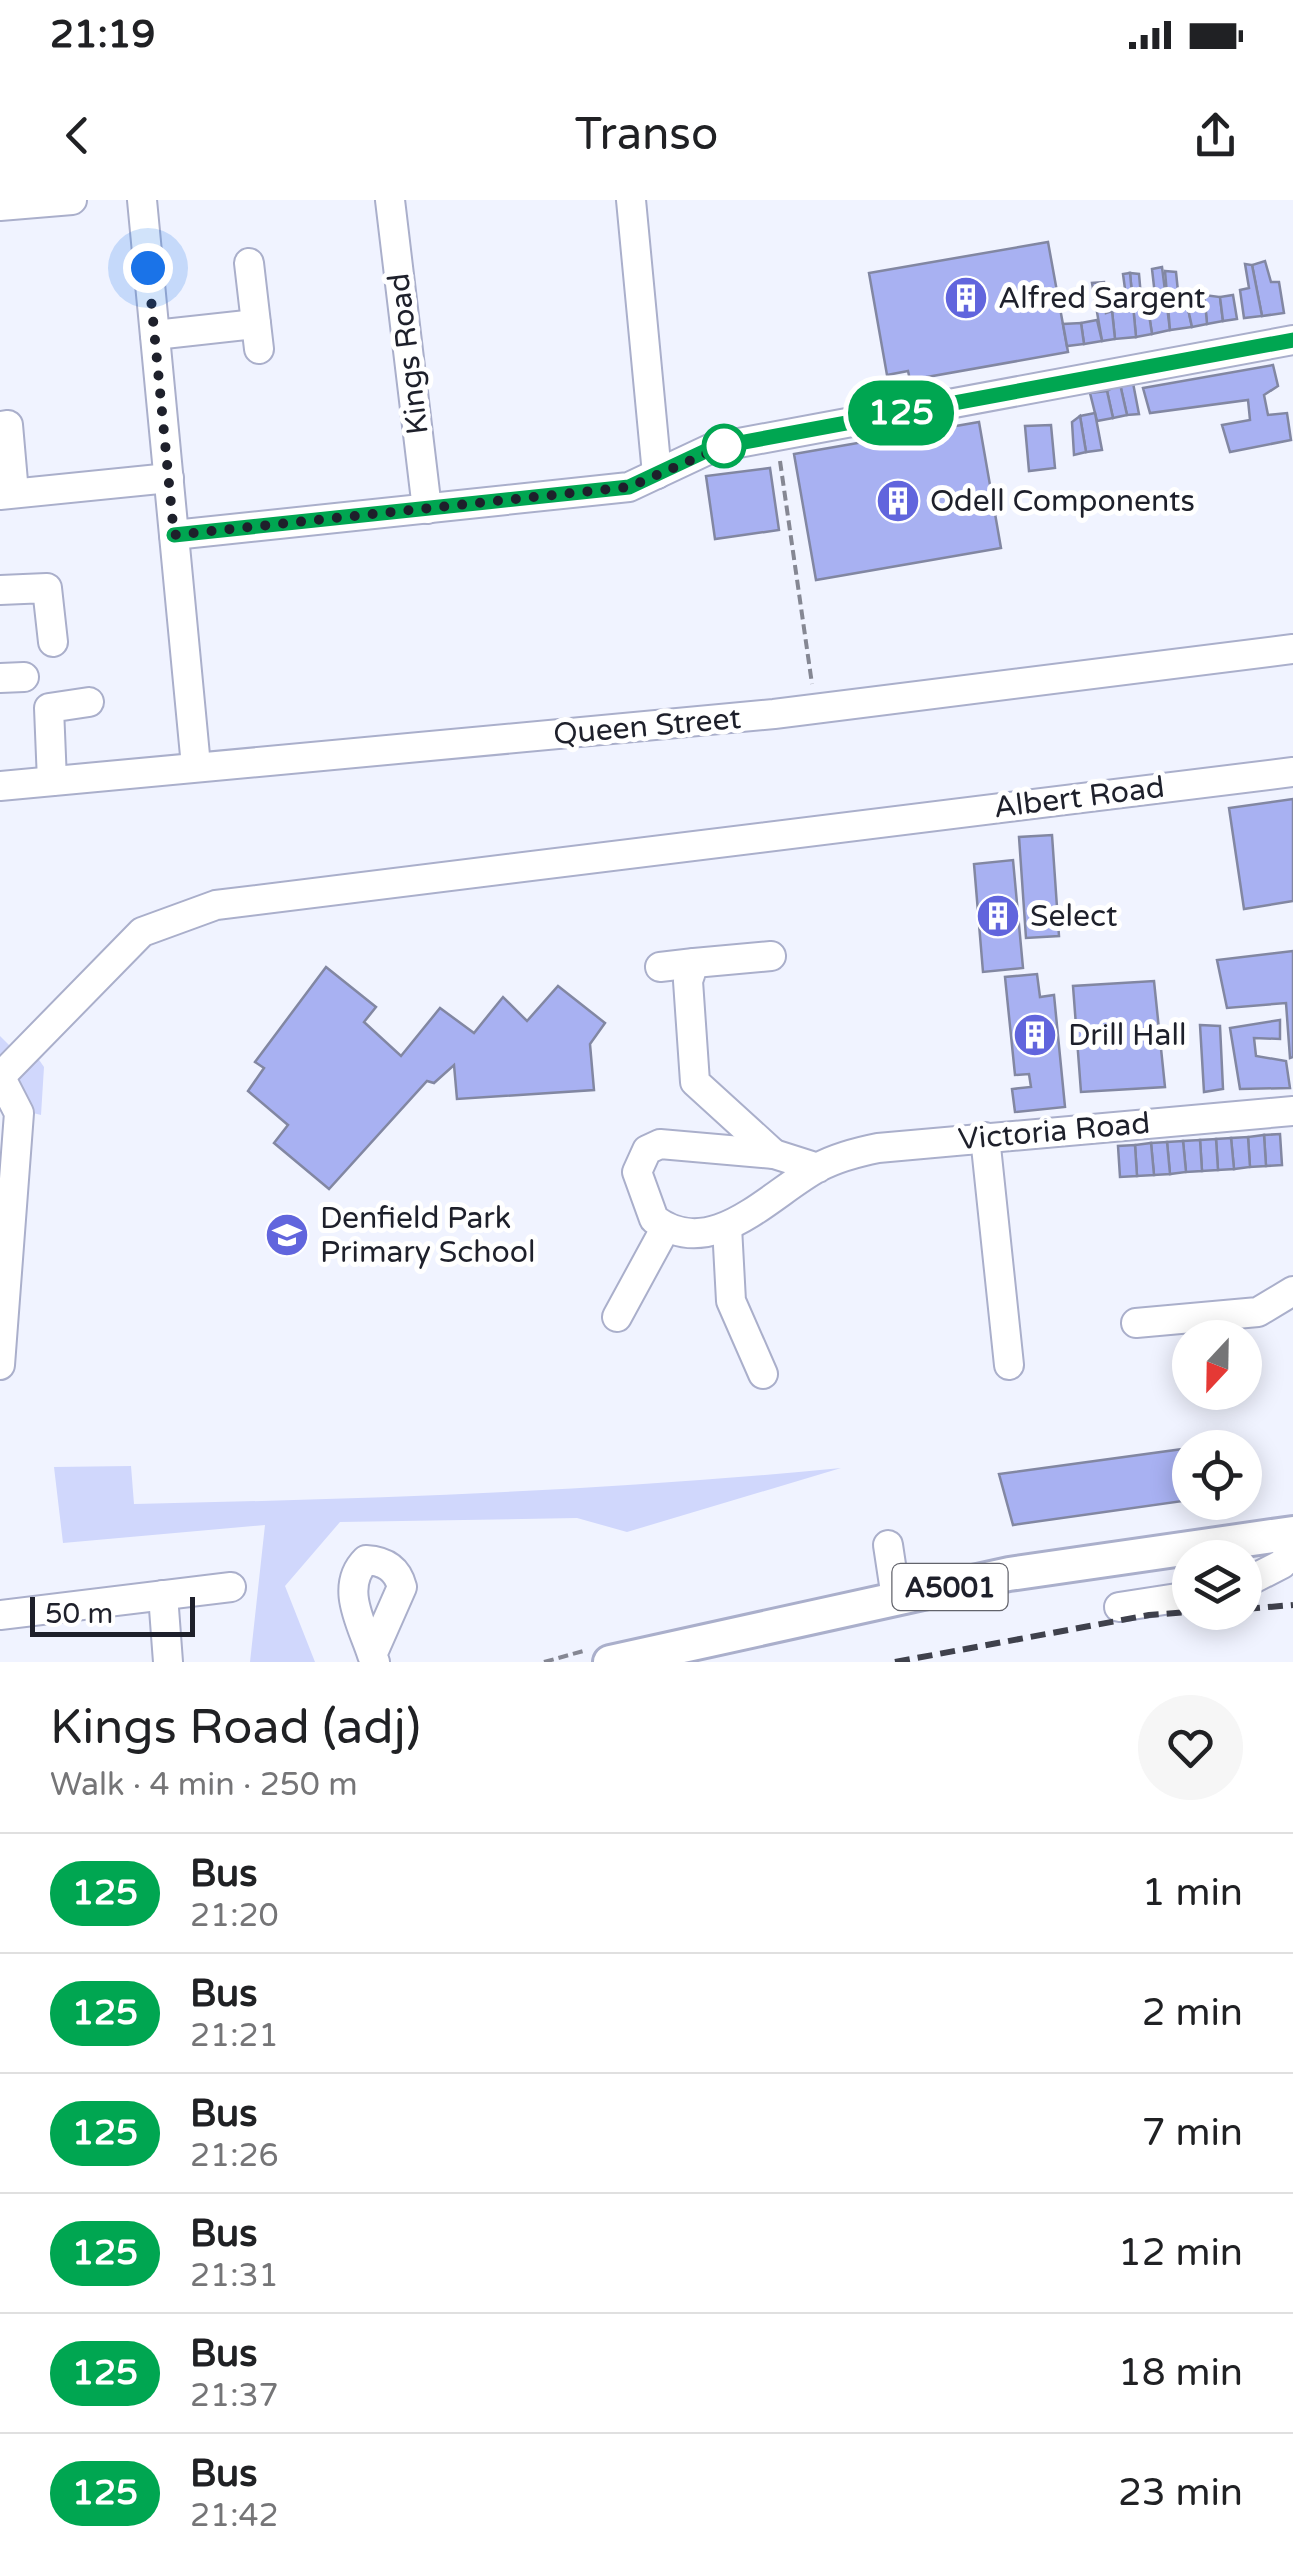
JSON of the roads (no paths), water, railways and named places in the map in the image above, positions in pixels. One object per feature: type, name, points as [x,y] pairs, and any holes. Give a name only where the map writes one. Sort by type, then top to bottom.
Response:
[{"type":"main road","name":"A5001","points":[[610,1662],[1009,1574],[1292,1534]]},
{"type":"street","points":[[0,206],[72,200]]},
{"type":"street","points":[[142,200],[196,766]]},
{"type":"street","name":"Kings Road","points":[[390,200],[427,508]]},
{"type":"street","points":[[631,200],[656,474]]},
{"type":"street","points":[[155,336],[258,336],[249,263]]},
{"type":"street","points":[[174,535],[629,487],[712,448],[1293,340]]},
{"type":"street","points":[[0,426],[8,426],[7,494],[168,478]]},
{"type":"street","points":[[0,590],[47,588],[53,642]]},
{"type":"street","name":"Queen Street","points":[[0,786],[815,709],[1293,649]]},
{"type":"street","points":[[52,781],[49,708],[89,702]]},
{"type":"street","name":"Albert Road","points":[[1,1076],[142,932],[216,905],[1293,772]]},
{"type":"street","points":[[660,967],[771,956]]},
{"type":"street","points":[[694,963],[688,981],[695,1082],[774,1154]]},
{"type":"street","points":[[0,1365],[19,1113],[1,1076]]},
{"type":"street","name":"Victoria Road","points":[[666,1227],[690,1235],[727,1227],[818,1168],[878,1148],[1293,1110]]},
{"type":"street","points":[[985,1137],[1009,1365]]},
{"type":"street","points":[[617,1317],[666,1227],[654,1219],[640,1188],[638,1172],[647,1150],[660,1144],[774,1154],[818,1168]]},
{"type":"street","points":[[727,1227],[730,1301],[763,1374]]},
{"type":"street","points":[[1136,1323],[1258,1312],[1293,1291]]},
{"type":"street","points":[[1262,1574],[1282,1564],[1293,1550],[1292,1534]]},
{"type":"street","points":[[888,1545],[896,1598]]},
{"type":"street","points":[[366,1560],[380,1560],[390,1567],[402,1587],[374,1658],[352,1580],[366,1560]]},
{"type":"street","points":[[0,1615],[230,1587]]},
{"type":"street","points":[[164,1595],[168,1662]]},
{"type":"street","points":[[1119,1606],[1172,1599]]},
{"type":"railway","points":[[1262,1608],[1293,1605]]},
{"type":"railway","points":[[895,1662],[1172,1613]]},
{"type":"place","name":"Alfred Sargent","points":[[966,298]]},
{"type":"place","name":"Odell Components","points":[[898,501]]},
{"type":"place","name":"Select","points":[[998,916]]},
{"type":"place","name":"Drill Hall","points":[[1035,1035]]},
{"type":"place","name":"Denfield Park Primary School","points":[[287,1235]]}]
